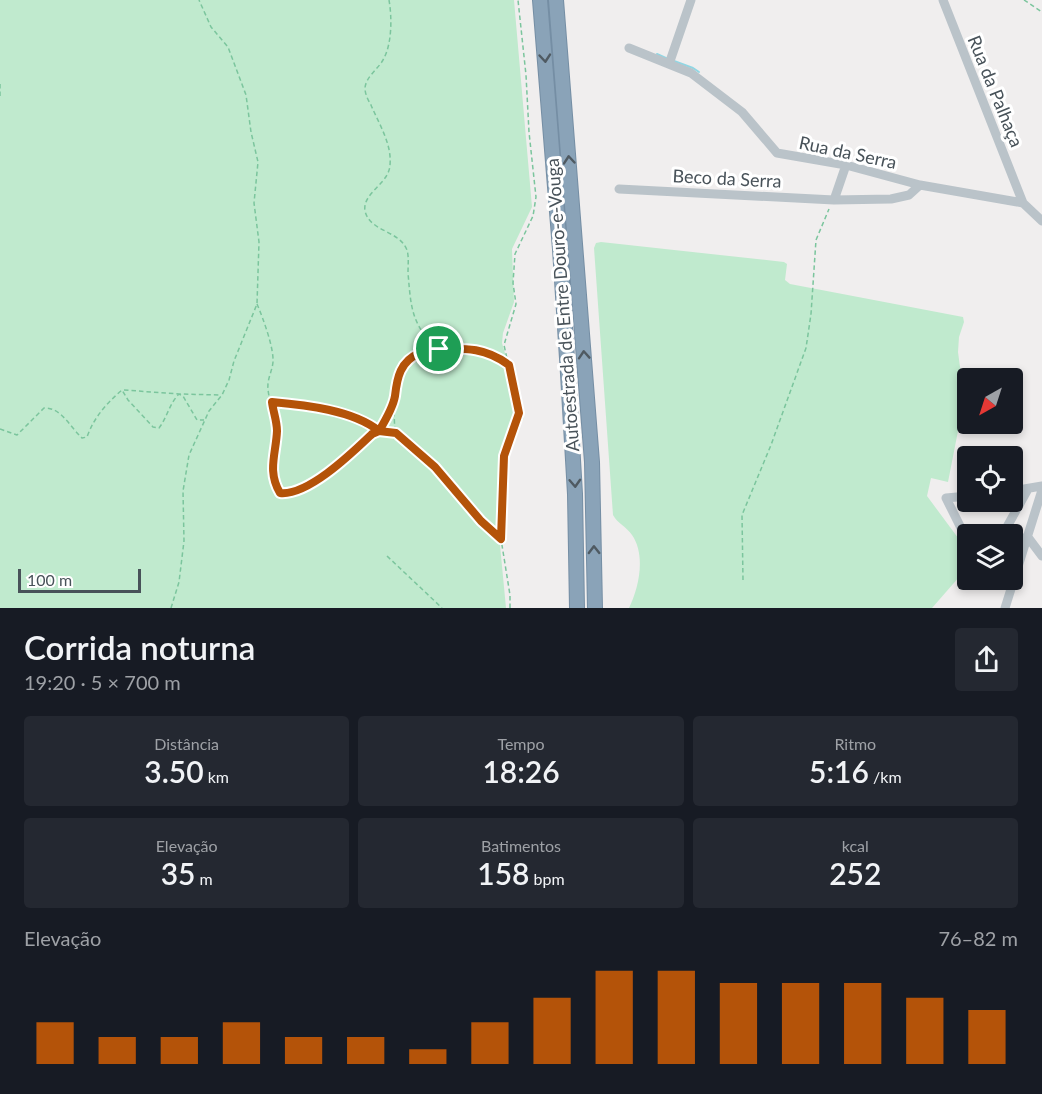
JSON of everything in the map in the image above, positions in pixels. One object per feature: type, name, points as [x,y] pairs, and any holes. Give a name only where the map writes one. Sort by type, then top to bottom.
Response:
[{"type":"highway","name":"Autoestrada de Entre Douro-e-Vouga","points":[[540,0],[568,374],[575,494],[576,608]]},
{"type":"highway","name":"Autoestrada de Entre Douro-e-Vouga","points":[[556,0],[592,462],[595,608]]},
{"type":"street","points":[[669,64],[692,0]]},
{"type":"street","name":"Rua da Palhaça","points":[[943,0],[1023,203],[1042,221]]},
{"type":"street","name":"Rua da Serra","points":[[628,48],[691,73],[741,111],[777,153],[846,165],[920,185],[1023,203]]},
{"type":"street","points":[[834,200],[846,165]]},
{"type":"street","name":"Beco da Serra","points":[[620,189],[834,200],[891,200],[909,195],[920,185]]},
{"type":"street","points":[[1023,490],[1042,486]]},
{"type":"street","points":[[1009,524],[1028,489]]},
{"type":"street","points":[[1005,608],[1042,490]]},
{"type":"street","points":[[957,497],[946,498],[958,524]]},
{"type":"street","points":[[1027,536],[1042,556]]},
{"type":"path","points":[[171,608],[179,582],[184,541],[183,491],[189,455],[209,411],[222,395],[229,380],[234,361],[257,304],[259,242],[254,203],[258,162],[246,95],[228,47],[211,27],[199,0]]},
{"type":"path","points":[[389,0],[386,51],[381,63],[366,81],[365,91],[387,143],[390,167],[386,178],[369,196],[365,204],[366,213],[369,221],[397,237],[408,252],[410,298],[415,321],[424,337],[439,349]]},
{"type":"path","points":[[510,608],[501,539],[504,456],[519,413],[504,345],[516,304],[513,283],[515,254],[533,216],[536,197],[518,0]]},
{"type":"path","points":[[1024,0],[1042,12]]},
{"type":"path","points":[[0,84],[0,99]]},
{"type":"path","points":[[742,580],[742,515],[771,445],[806,348],[811,314],[816,240],[834,200]]},
{"type":"path","points":[[257,304],[265,323],[273,361],[268,391],[277,428],[272,458],[275,484],[280,493],[290,494],[332,470],[372,434],[379,431],[395,395]]},
{"type":"path","points":[[396,433],[397,377],[403,367],[420,353],[439,349],[464,348],[490,353],[509,365]]},
{"type":"path","points":[[0,429],[17,435],[44,408],[52,407],[58,410],[71,428],[82,438],[87,437],[92,423],[108,402],[122,390],[222,395]]},
{"type":"path","points":[[122,390],[149,423],[159,428],[179,394]]},
{"type":"path","points":[[179,394],[183,396],[197,420],[205,420]]},
{"type":"path","points":[[272,402],[306,405],[364,421],[379,431],[396,433],[435,467],[481,521],[501,539]]},
{"type":"path","points":[[387,556],[442,608]]},
{"type":"green space","points":[[0,0],[514,0],[532,207],[512,249],[514,302],[503,333],[502,343],[524,418],[503,455],[500,466],[500,545],[506,608],[0,608]]},
{"type":"green space","points":[[596,243],[784,262],[787,264],[785,280],[790,284],[963,317],[958,352],[960,368],[957,368],[957,434],[948,482],[931,478],[927,496],[957,536],[957,579],[932,608],[629,608],[636,591],[640,562],[639,552],[632,535],[613,515],[594,248]]},
{"type":"waterway","points":[[657,54],[668,59]]},
{"type":"waterway","points":[[674,61],[699,72]]},
{"type":"route","points":[[439,349],[420,353],[403,367],[397,377],[395,395],[387,417],[379,431],[364,421],[329,411],[306,405],[272,402],[277,428],[272,458],[273,472],[275,484],[280,493],[290,494],[332,470],[372,434],[379,431],[396,433],[435,467],[481,521],[501,539],[504,456],[519,413],[509,365],[490,353],[464,348],[439,349]]}]
